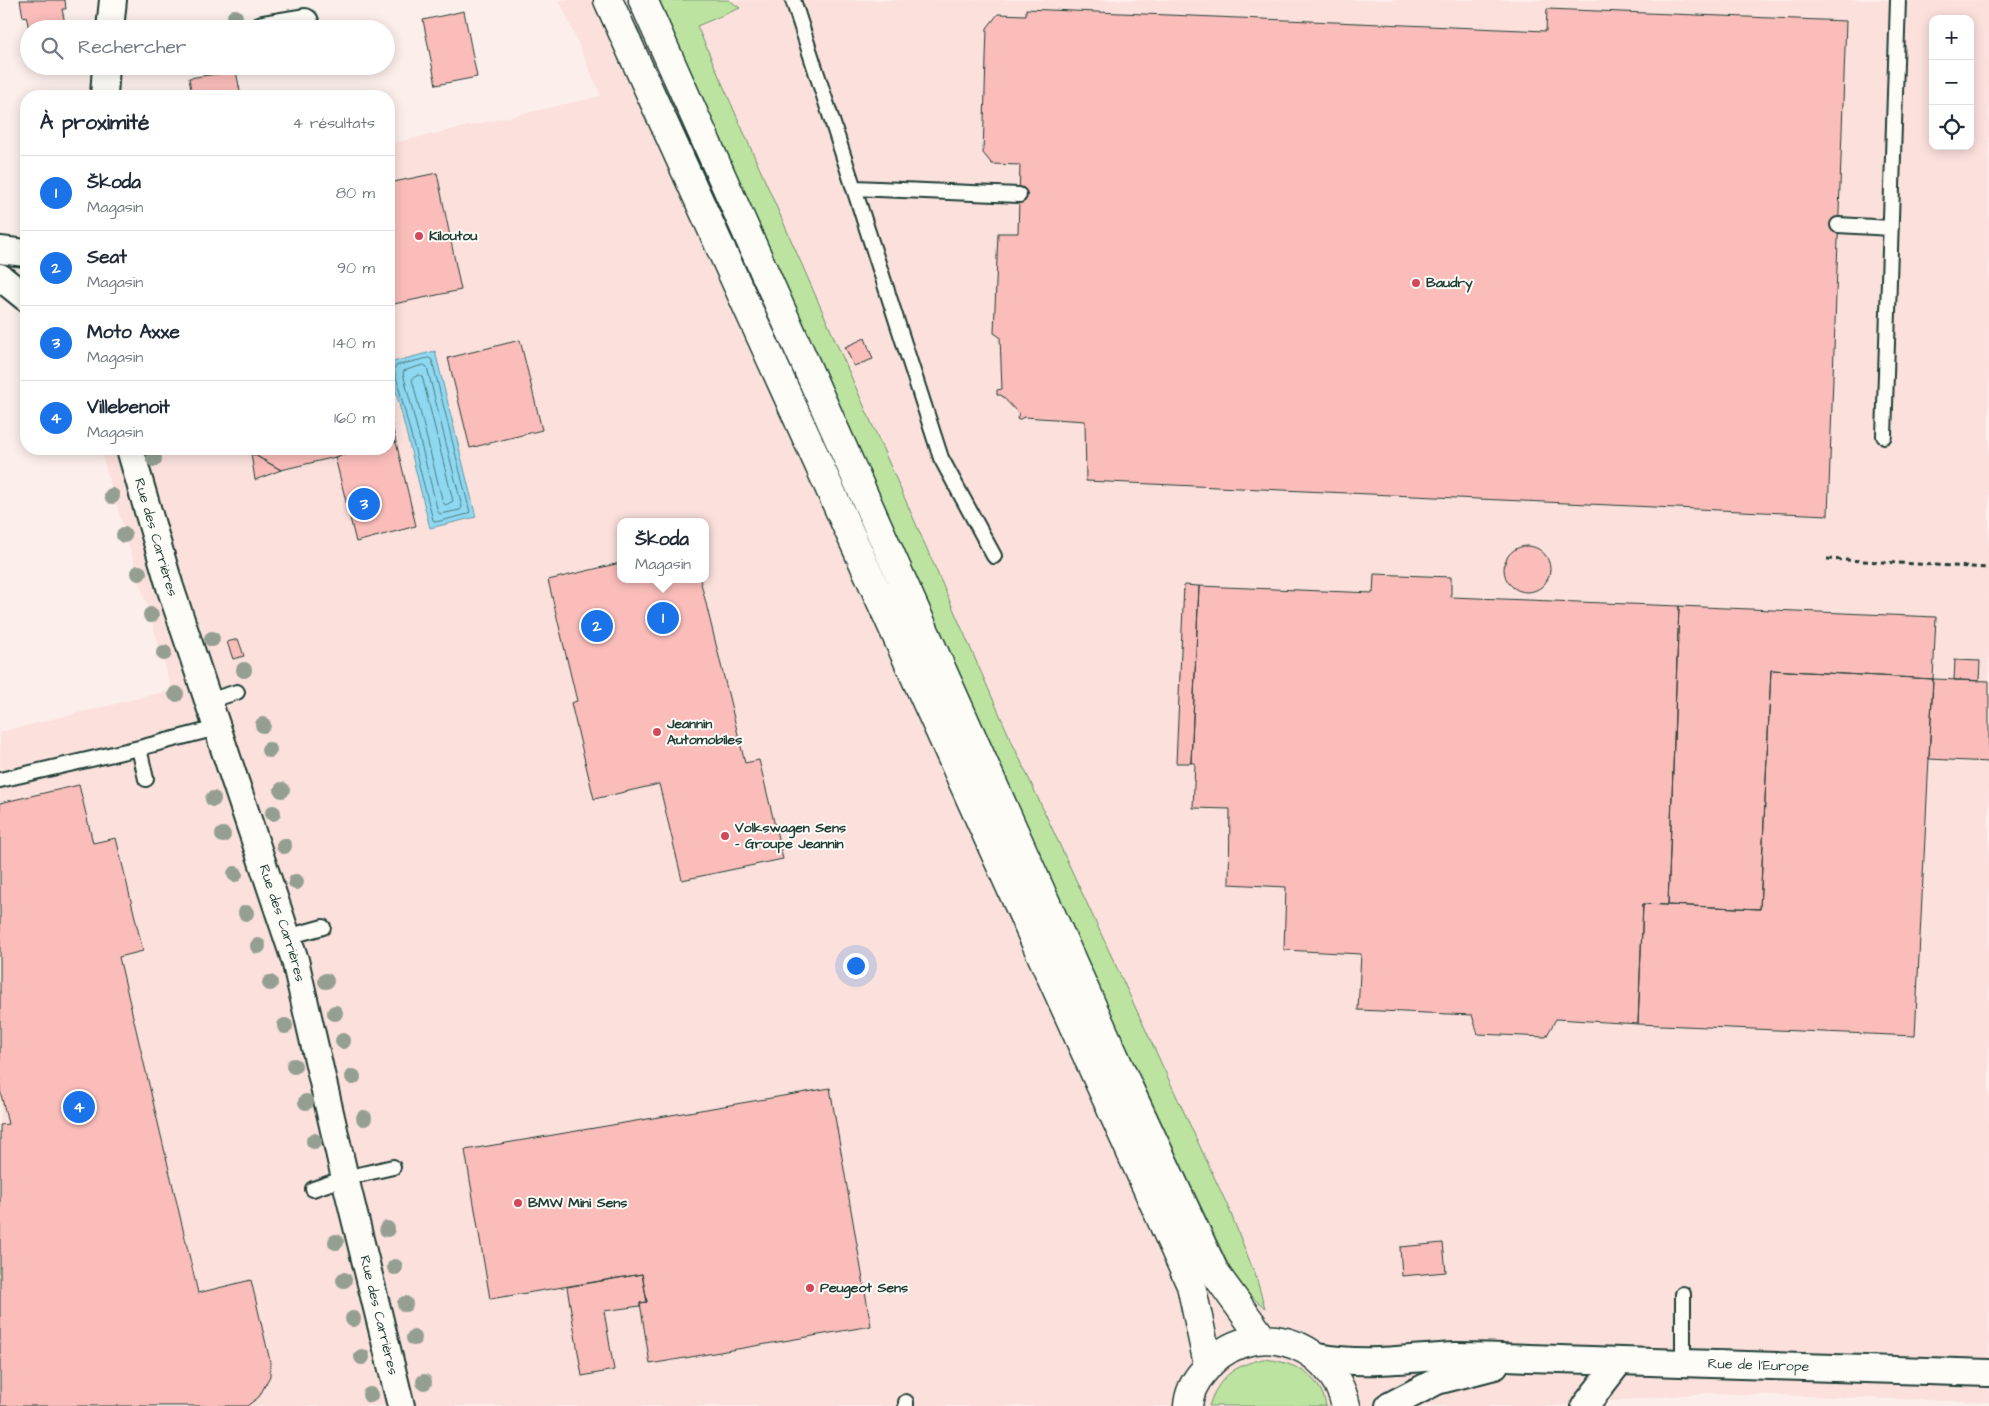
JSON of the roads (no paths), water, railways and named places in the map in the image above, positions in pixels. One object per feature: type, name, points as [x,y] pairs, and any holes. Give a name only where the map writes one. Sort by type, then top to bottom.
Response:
[{"type":"main road","points":[[608,0],[1192,1285],[1208,1364]]},
{"type":"main road","points":[[643,0],[1134,1099],[1215,1273],[1263,1339]]},
{"type":"main road","points":[[1188,1406],[1196,1381],[1208,1364],[1224,1351],[1243,1343],[1263,1339],[1283,1341],[1302,1347],[1318,1358],[1333,1374],[1343,1393],[1346,1406]]},
{"type":"street","points":[[111,20],[113,0]]},
{"type":"street","points":[[104,90],[105,75]]},
{"type":"street","points":[[0,250],[20,252]]},
{"type":"street","points":[[0,277],[20,293]]},
{"type":"street","name":"Rue des Carrières","points":[[132,455],[170,587],[295,960],[345,1178],[402,1406]]},
{"type":"street","name":"Rue de l'Europe","points":[[1318,1358],[1344,1362],[1384,1362],[1456,1356],[1989,1373]]},
{"type":"street","name":"Rue de l'Europe","points":[[1389,1406],[1437,1381],[1529,1358]]},
{"type":"street","points":[[1584,1406],[1619,1362]]},
{"type":"lane","points":[[793,0],[941,458],[994,556]]},
{"type":"lane","points":[[1884,436],[1898,0]]},
{"type":"lane","points":[[855,188],[1019,195]]},
{"type":"lane","points":[[1838,225],[1890,228]]},
{"type":"lane","points":[[208,701],[237,692]]},
{"type":"lane","points":[[0,780],[217,728]]},
{"type":"lane","points":[[139,748],[146,779]]},
{"type":"lane","points":[[287,937],[323,928]]},
{"type":"lane","points":[[313,1190],[345,1178],[393,1167]]},
{"type":"lane","points":[[1683,1294],[1683,1363]]},
{"type":"water","points":[[435,351],[476,517],[430,528],[395,387],[395,361]]},
{"type":"place","name":"Kiloutou","points":[[419,236]]},
{"type":"place","name":"Baudry","points":[[1416,283]]},
{"type":"place","name":"Moto Axxe","points":[[364,504]]},
{"type":"place","name":"Škoda","points":[[663,618]]},
{"type":"place","name":"Seat","points":[[597,626]]},
{"type":"place","name":"Jeannin Automobiles","points":[[657,732]]},
{"type":"place","name":"Volkswagen Sens - Groupe Jeannin","points":[[725,836]]},
{"type":"place","name":"Villebenoit","points":[[79,1107]]},
{"type":"place","name":"BMW Mini Sens","points":[[518,1203]]},
{"type":"place","name":"Peugeot Sens","points":[[810,1288]]}]
